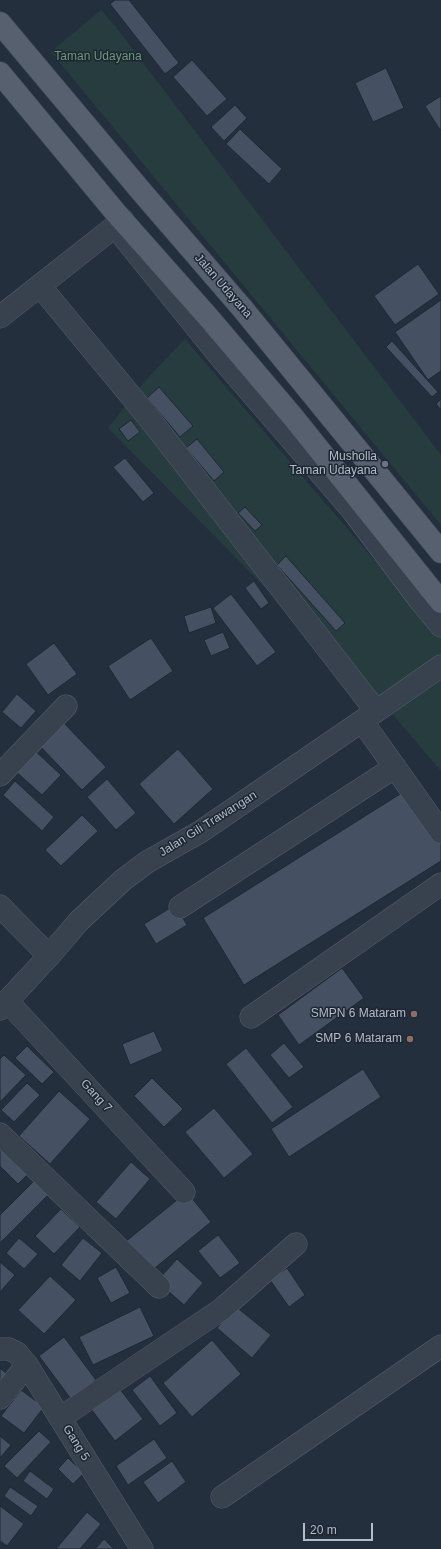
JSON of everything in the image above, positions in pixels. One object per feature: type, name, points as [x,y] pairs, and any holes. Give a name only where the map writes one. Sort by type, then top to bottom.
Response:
[{"type":"main road","name":"Jalan Udayana","points":[[0,23],[141,191],[242,308],[441,552]]},
{"type":"main road","points":[[0,73],[116,223],[209,318],[293,417],[441,602]]},
{"type":"main road","points":[[116,223],[141,191]]},
{"type":"street","points":[[0,88],[56,157],[116,223],[222,359],[352,510],[441,626]]},
{"type":"street","points":[[0,317],[116,223]]},
{"type":"street","points":[[40,286],[149,418],[369,716],[395,767],[441,832]]},
{"type":"street","name":"Jalan Gili Trawangan","points":[[4,1005],[79,921],[123,880],[147,862],[200,832],[441,666]]},
{"type":"street","points":[[0,775],[66,706]]},
{"type":"street","points":[[180,907],[395,767]]},
{"type":"street","points":[[251,1017],[441,884]]},
{"type":"street","points":[[0,906],[49,956]]},
{"type":"street","name":"Gang 7","points":[[4,1005],[184,1192]]},
{"type":"street","points":[[0,1134],[159,1287]]},
{"type":"street","points":[[60,1418],[222,1309],[296,1244]]},
{"type":"street","points":[[222,1497],[441,1346]]},
{"type":"street","name":"Gang 5","points":[[0,1349],[9,1349],[17,1353],[27,1365],[142,1549]]},
{"type":"street","points":[[0,1398],[27,1365]]},
{"type":"green space","name":"Taman Udayana","points":[[101,10],[116,27],[441,455],[441,525],[51,52]]},
{"type":"green space","points":[[185,339],[441,638],[441,771],[389,710],[374,698],[108,428],[144,382]]},
{"type":"building","points":[[115,0],[129,0],[179,63],[165,74],[110,4]]},
{"type":"building","points":[[192,60],[227,99],[207,116],[173,77]]},
{"type":"building","points":[[386,68],[404,108],[373,122],[355,83]]},
{"type":"building","points":[[441,96],[441,129],[440,130],[425,106]]},
{"type":"building","points":[[235,105],[247,118],[224,141],[211,127]]},
{"type":"building","points":[[240,129],[282,169],[269,184],[226,144]]},
{"type":"building","points":[[418,264],[439,294],[395,325],[374,296]]},
{"type":"building","points":[[441,300],[441,371],[428,380],[395,332]]},
{"type":"building","points":[[392,341],[438,392],[432,397],[386,347]]},
{"type":"building","points":[[159,387],[193,426],[180,437],[147,398]]},
{"type":"building","points":[[441,399],[441,410],[436,404]]},
{"type":"building","points":[[131,420],[140,432],[128,441],[119,429]]},
{"type":"building","points":[[197,439],[224,472],[214,481],[186,448]]},
{"type":"building","points":[[125,458],[154,493],[143,502],[113,467]]},
{"type":"building","points":[[245,507],[262,525],[255,531],[238,513]]},
{"type":"building","points":[[286,556],[345,623],[336,631],[277,565]]},
{"type":"building","points":[[254,581],[269,603],[261,609],[245,588]]},
{"type":"building","points":[[231,594],[276,652],[257,666],[213,608]]},
{"type":"building","points":[[211,607],[216,623],[189,633],[184,616]]},
{"type":"building","points":[[223,632],[230,648],[211,656],[204,640]]},
{"type":"building","points":[[151,638],[173,671],[130,700],[108,666]]},
{"type":"building","points":[[54,643],[77,674],[48,695],[26,664]]},
{"type":"building","points":[[17,694],[36,711],[21,728],[2,712]]},
{"type":"building","points":[[62,721],[106,767],[82,790],[38,744]]},
{"type":"building","points":[[32,748],[61,775],[42,795],[12,768]]},
{"type":"building","points":[[178,749],[213,789],[174,824],[139,784]]},
{"type":"building","points":[[107,779],[136,813],[116,830],[87,797]]},
{"type":"building","points":[[15,781],[54,817],[42,831],[3,795]]},
{"type":"building","points":[[408,789],[441,842],[441,861],[244,985],[203,918]]},
{"type":"building","points":[[82,815],[98,831],[61,866],[45,850]]},
{"type":"building","points":[[175,905],[187,925],[156,944],[144,924]]},
{"type":"building","points":[[342,968],[364,998],[299,1045],[278,1015]]},
{"type":"building","points":[[154,1031],[163,1051],[130,1065],[122,1044]]},
{"type":"building","points":[[284,1043],[304,1067],[289,1078],[270,1055]]},
{"type":"building","points":[[27,1046],[54,1072],[42,1084],[15,1058]]},
{"type":"building","points":[[246,1048],[293,1107],[272,1123],[226,1064]]},
{"type":"building","points":[[4,1055],[26,1075],[0,1102],[0,1059]]},
{"type":"building","points":[[363,1069],[381,1097],[289,1157],[271,1129]]},
{"type":"building","points":[[152,1078],[183,1109],[164,1127],[134,1096]]},
{"type":"building","points":[[27,1083],[40,1095],[14,1122],[1,1110]]},
{"type":"building","points":[[59,1091],[90,1119],[50,1164],[19,1136]]},
{"type":"building","points":[[214,1108],[253,1154],[224,1178],[185,1132]]},
{"type":"building","points":[[0,1141],[30,1172],[18,1184],[0,1166]]},
{"type":"building","points":[[131,1162],[150,1179],[116,1219],[96,1202]]},
{"type":"building","points":[[34,1181],[48,1195],[0,1243],[0,1215]]},
{"type":"building","points":[[187,1192],[211,1222],[150,1272],[125,1242]]},
{"type":"building","points":[[61,1209],[80,1227],[54,1254],[35,1236]]},
{"type":"building","points":[[218,1235],[240,1263],[220,1278],[198,1251]]},
{"type":"building","points":[[19,1238],[38,1254],[24,1269],[6,1253]]},
{"type":"building","points":[[83,1238],[102,1253],[80,1281],[61,1265]]},
{"type":"building","points":[[177,1259],[203,1283],[184,1305],[157,1281]]},
{"type":"building","points":[[0,1262],[15,1275],[0,1292]]},
{"type":"building","points":[[116,1267],[130,1293],[111,1303],[97,1278]]},
{"type":"building","points":[[287,1268],[305,1295],[289,1307],[270,1280]]},
{"type":"building","points":[[50,1276],[76,1300],[44,1334],[18,1310]]},
{"type":"building","points":[[235,1306],[271,1335],[252,1358],[217,1328]]},
{"type":"building","points":[[140,1307],[154,1336],[93,1365],[79,1337]]},
{"type":"building","points":[[64,1337],[96,1380],[71,1399],[39,1356]]},
{"type":"building","points":[[212,1340],[241,1374],[192,1417],[163,1383]]},
{"type":"building","points":[[0,1368],[7,1374],[0,1383]]},
{"type":"building","points":[[150,1376],[177,1413],[160,1426],[132,1390]]},
{"type":"building","points":[[119,1388],[143,1419],[115,1441],[91,1409]]},
{"type":"building","points":[[21,1390],[44,1407],[24,1433],[1,1416]]},
{"type":"building","points":[[39,1431],[51,1442],[17,1478],[4,1466]]},
{"type":"building","points":[[0,1436],[11,1445],[0,1458]]},
{"type":"building","points":[[154,1439],[167,1458],[128,1485],[116,1466]]},
{"type":"building","points":[[68,1458],[84,1473],[73,1484],[58,1469]]},
{"type":"building","points":[[172,1461],[186,1482],[158,1503],[143,1482]]},
{"type":"building","points":[[30,1471],[54,1489],[47,1499],[23,1481]]},
{"type":"building","points":[[10,1487],[38,1506],[31,1516],[4,1496]]},
{"type":"building","points":[[0,1506],[24,1524],[7,1546],[0,1541]]},
{"type":"building","points":[[87,1512],[101,1524],[80,1549],[56,1549]]},
{"type":"building","points":[[104,1539],[114,1549],[95,1549]]},
{"type":"place","name":"Musholla Taman Udayana","points":[[385,464]]},
{"type":"place","name":"SMPN 6 Mataram","points":[[414,1014]]},
{"type":"place","name":"SMP 6 Mataram","points":[[410,1039]]}]
